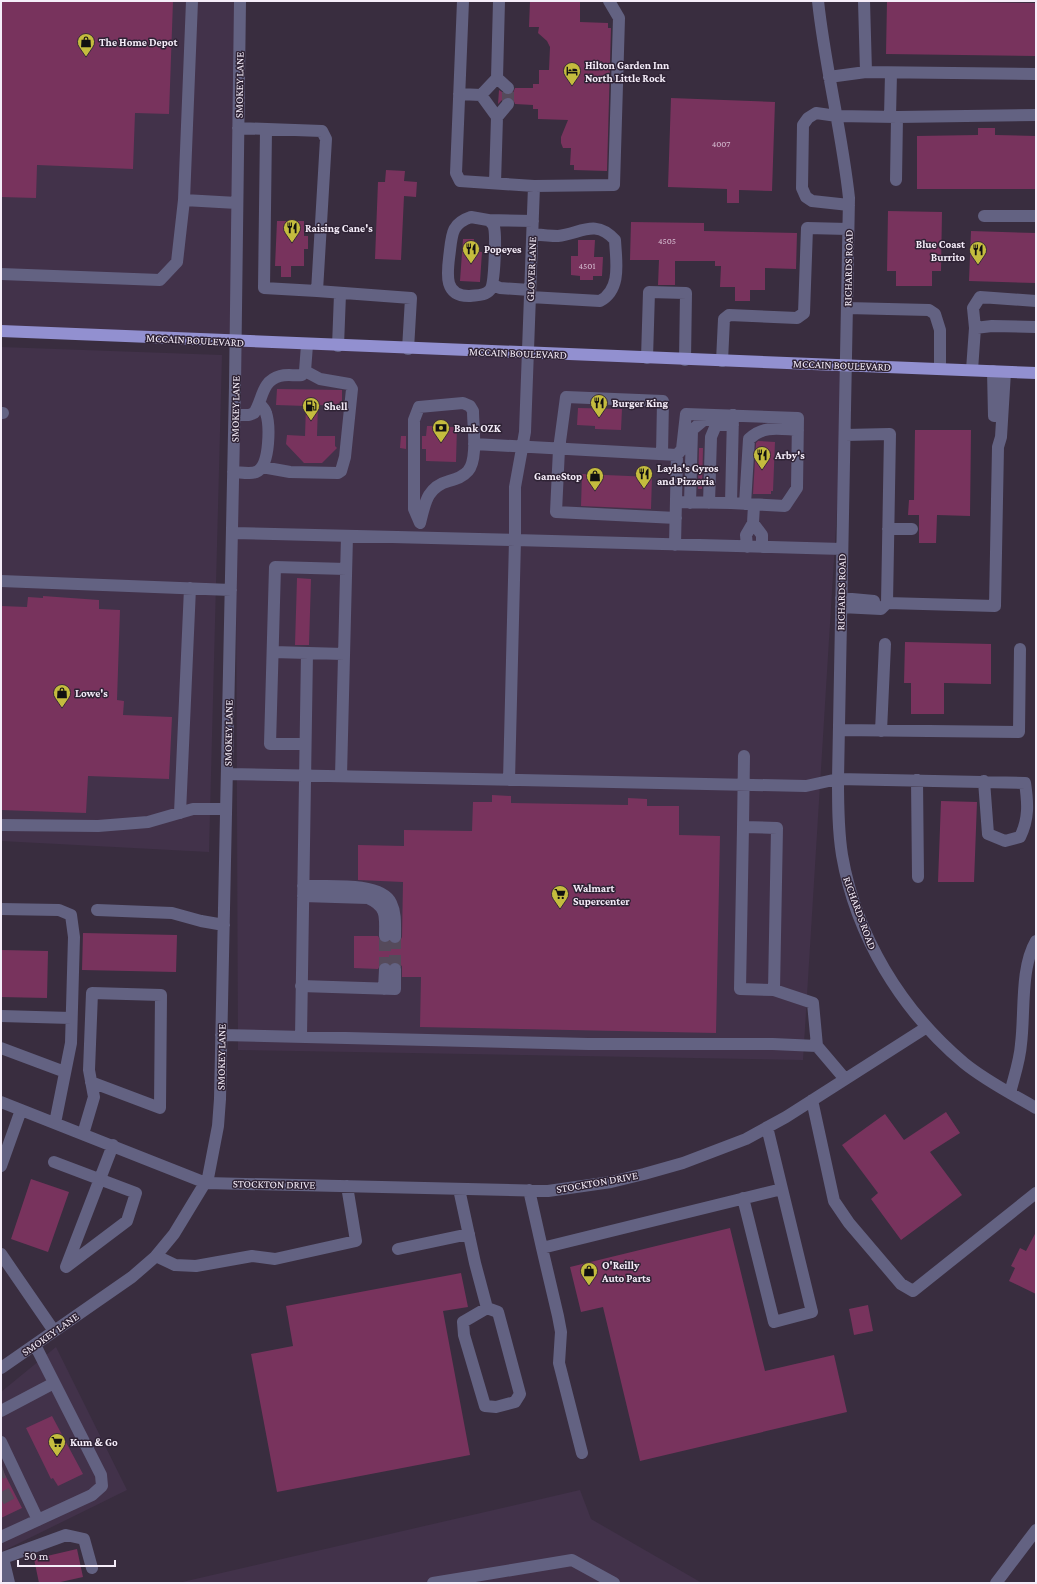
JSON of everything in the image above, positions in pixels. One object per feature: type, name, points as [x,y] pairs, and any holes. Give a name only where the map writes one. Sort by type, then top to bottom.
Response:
[{"type":"main road","name":"MCCAIN BOULEVARD","points":[[1,331],[307,345],[1036,373]]},
{"type":"street","points":[[1,274],[160,280],[177,262],[184,200],[192,1]]},
{"type":"street","name":"SMOKEY LANE","points":[[1,1368],[132,1277],[156,1256],[174,1234],[206,1183],[212,1164],[218,1126],[224,925],[235,415],[240,1]]},
{"type":"street","points":[[463,1],[456,173],[460,181],[534,186],[614,185],[619,18],[609,1]]},
{"type":"street","points":[[459,94],[481,95],[497,78],[499,1]]},
{"type":"street","name":"RICHARDS ROAD","points":[[820,1],[823,42],[844,154],[848,205],[838,779],[838,823],[842,854],[853,899],[872,949],[904,1000],[927,1027],[965,1063],[1010,1093],[1036,1108]]},
{"type":"street","points":[[864,1],[866,72]]},
{"type":"street","points":[[829,77],[866,72],[1036,74]]},
{"type":"street","points":[[891,73],[896,180]]},
{"type":"street","points":[[497,78],[508,88]]},
{"type":"street","points":[[481,95],[497,117]]},
{"type":"street","points":[[494,183],[497,117],[508,104]]},
{"type":"street","points":[[848,205],[812,201],[806,197],[802,188],[803,125],[808,118],[816,113],[837,116],[894,117],[1036,116]]},
{"type":"street","points":[[238,128],[322,131],[326,139],[317,291]]},
{"type":"street","points":[[266,130],[264,288],[410,298],[408,349]]},
{"type":"street","name":"GLOVER LANE","points":[[509,780],[515,487],[525,432],[534,186]]},
{"type":"street","points":[[184,200],[237,203]]},
{"type":"street","points":[[984,216],[1036,216]]},
{"type":"street","points":[[488,220],[494,228],[493,285],[486,294],[466,296],[455,293],[451,289],[449,283],[452,237],[456,224],[461,220],[471,217],[488,220],[533,221]]},
{"type":"street","points":[[722,361],[724,319],[729,315],[797,318],[804,313],[808,228],[848,229]]},
{"type":"street","points":[[493,285],[500,288],[530,293],[600,302],[608,297],[614,288],[616,275],[615,240],[609,233],[600,230],[582,229],[558,236],[533,234]]},
{"type":"street","points":[[647,358],[649,292],[686,293],[685,360]]},
{"type":"street","points":[[338,346],[340,294]]},
{"type":"street","points":[[972,370],[975,328],[973,308],[980,297],[1036,301]]},
{"type":"street","points":[[847,308],[929,310],[935,314],[940,330],[940,369]]},
{"type":"street","points":[[975,328],[992,326],[1036,326]]},
{"type":"street","points":[[235,415],[250,416],[254,413],[265,386],[274,378],[281,375],[302,375],[305,371],[307,345]]},
{"type":"street","points":[[262,467],[290,472],[338,473],[341,471],[346,457],[352,389],[349,384],[320,379],[305,371]]},
{"type":"street","points":[[841,602],[995,606],[998,447],[1001,436],[999,372]]},
{"type":"street","points":[[662,454],[663,401],[566,398],[559,449],[556,512],[676,518]]},
{"type":"street","points":[[233,472],[255,472],[262,467],[265,461],[268,443],[268,427],[266,412],[259,403]]},
{"type":"street","points":[[420,523],[414,509],[414,420],[419,407],[462,403],[470,406],[473,411],[473,460],[468,471],[458,478],[440,483],[431,490],[420,523],[420,537]]},
{"type":"street","points":[[675,544],[677,455],[682,449],[686,414],[733,420]]},
{"type":"street","points":[[676,502],[690,503],[732,503],[784,506],[796,488],[798,418],[704,420],[692,430],[690,503]]},
{"type":"street","points":[[709,503],[711,437],[716,425],[733,420]]},
{"type":"street","points":[[732,503],[733,420]]},
{"type":"street","points":[[762,547],[762,535],[753,523],[750,505],[749,439],[756,433],[767,428],[798,430]]},
{"type":"street","points":[[845,435],[890,434],[887,603]]},
{"type":"street","points":[[474,444],[677,455]]},
{"type":"street","points":[[747,547],[746,535],[753,523]]},
{"type":"street","points":[[888,529],[912,529]]},
{"type":"street","points":[[232,533],[842,549]]},
{"type":"street","points":[[340,776],[347,536]]},
{"type":"street","points":[[305,744],[270,744],[275,567],[346,568]]},
{"type":"street","points":[[1,581],[231,590]]},
{"type":"street","points":[[180,813],[190,588]]},
{"type":"street","points":[[881,730],[885,644]]},
{"type":"street","points":[[839,730],[1019,732],[1020,649]]},
{"type":"street","points":[[273,652],[344,654]]},
{"type":"street","points":[[301,1037],[307,653]]},
{"type":"street","points":[[744,756],[740,989],[774,990],[813,1003],[817,1046],[845,1079]]},
{"type":"street","points":[[227,774],[806,786],[838,779],[984,781],[1025,783],[1028,807],[1026,824],[1020,837],[1005,841],[988,834],[984,781]]},
{"type":"street","points":[[918,780],[918,877]]},
{"type":"street","points":[[1,825],[98,826],[148,822],[193,809],[226,809]]},
{"type":"street","points":[[743,827],[777,828],[774,990]]},
{"type":"street","points":[[303,891],[370,888],[381,893],[391,901],[395,914],[390,936]]},
{"type":"street","points":[[1,909],[59,910],[71,915],[74,937],[70,1043],[55,1123]]},
{"type":"street","points":[[97,910],[172,912],[201,921],[224,925]]},
{"type":"street","points":[[1010,1093],[1021,1046],[1026,973],[1031,950],[1036,941]]},
{"type":"street","points":[[301,986],[390,989],[390,969]]},
{"type":"street","points":[[83,1134],[94,1097],[91,1082],[89,1070],[92,993],[161,995],[160,1108],[91,1082]]},
{"type":"street","points":[[1,1016],[71,1018]]},
{"type":"street","name":"STOCKTON DRIVE","points":[[206,1183],[529,1190],[575,1188],[644,1174],[683,1163],[746,1139],[812,1100],[927,1027]]},
{"type":"street","points":[[221,1035],[588,1044],[773,1044],[817,1046]]},
{"type":"street","points":[[1,1048],[65,1072]]},
{"type":"street","points":[[812,1100],[834,1201],[849,1223],[901,1284],[913,1291],[1035,1196]]},
{"type":"street","points":[[1,1102],[206,1183]]},
{"type":"street","points":[[1,1166],[21,1110]]},
{"type":"street","points":[[744,1198],[774,1322],[812,1312],[767,1127]]},
{"type":"street","points":[[54,1162],[100,1179],[136,1193],[127,1221],[66,1267],[100,1179],[113,1146]]},
{"type":"street","points":[[156,1256],[175,1265],[196,1266],[252,1256],[275,1259],[356,1241],[347,1186]]},
{"type":"street","points":[[459,1188],[487,1308]]},
{"type":"street","points":[[542,1248],[782,1189]]},
{"type":"street","points":[[529,1190],[561,1332],[559,1363],[582,1453]]},
{"type":"street","points":[[398,1249],[469,1234]]},
{"type":"street","points":[[1,1254],[7,1272],[54,1331]]},
{"type":"street","points":[[487,1308],[498,1312],[520,1394],[515,1402],[496,1407],[485,1406],[464,1335],[463,1322],[487,1308]]},
{"type":"street","points":[[1,1537],[92,1495],[102,1486],[101,1475],[35,1345]]},
{"type":"street","points":[[1,1410],[54,1383]]},
{"type":"street","points":[[2,1448],[8,1470],[18,1490],[38,1520]]},
{"type":"street","points":[[996,1583],[1036,1530]]},
{"type":"street","points":[[9,1583],[2,1558],[66,1535],[84,1538],[92,1568]]},
{"type":"street","points":[[433,1583],[572,1560],[614,1583]]},
{"type":"shaded area","points":[[1,1],[242,1],[236,342],[846,365],[803,1060],[238,1050],[235,342],[1,330]]},
{"type":"shaded area","points":[[1,347],[222,355],[209,852],[1,841]]},
{"type":"shaded area","points":[[56,1347],[127,1490],[1,1552],[1,1392]]},
{"type":"shaded area","points":[[580,1490],[591,1519],[702,1583],[178,1583]]},
{"type":"building","name":"The Home Depot","points":[[1,1],[173,1],[169,114],[135,113],[133,169],[37,165],[36,198],[1,197]]},
{"type":"building","name":"Hilton Garden Inn North Little Rock","points":[[530,1],[580,1],[580,22],[608,23],[608,28],[611,28],[607,171],[574,170],[574,165],[570,165],[571,148],[563,148],[561,143],[561,137],[568,120],[538,119],[538,109],[533,109],[533,105],[515,104],[513,99],[510,97],[505,97],[498,104],[499,90],[507,95],[513,93],[515,88],[533,88],[533,84],[539,84],[539,70],[549,70],[550,47],[547,41],[538,33],[539,27],[529,27]]},
{"type":"building","points":[[887,1],[1036,3],[1036,56],[886,54]]},
{"type":"building","points":[[671,98],[775,102],[772,191],[739,190],[739,203],[727,203],[727,189],[668,187]]},
{"type":"building","points":[[978,128],[995,128],[995,135],[1036,136],[1036,189],[917,189],[917,136],[978,135]]},
{"type":"building","points":[[386,170],[405,171],[404,181],[417,182],[416,197],[404,196],[401,260],[375,259],[378,182],[385,182]]},
{"type":"building","points":[[888,211],[942,212],[941,271],[932,271],[932,286],[896,286],[896,271],[887,271]]},
{"type":"building","name":"Raising Cane's","points":[[277,221],[304,221],[304,236],[308,236],[308,249],[304,249],[304,266],[291,266],[291,277],[281,277],[281,266],[275,266]]},
{"type":"building","points":[[631,222],[704,223],[704,231],[797,233],[796,269],[765,268],[765,290],[750,290],[750,301],[735,301],[735,287],[720,287],[721,266],[715,266],[715,261],[675,261],[675,285],[658,285],[659,260],[630,260]]},
{"type":"building","points":[[971,231],[1036,233],[1036,283],[969,281]]},
{"type":"building","name":"Popeyes","points":[[463,239],[474,239],[473,251],[482,252],[480,282],[460,281]]},
{"type":"building","points":[[578,240],[595,240],[594,257],[603,257],[602,276],[593,276],[593,280],[580,280],[580,276],[571,275],[571,256],[578,256]]},
{"type":"building","points":[[277,389],[342,390],[342,406],[318,405],[317,436],[335,436],[335,446],[337,448],[322,463],[304,463],[286,444],[287,435],[305,436],[306,406],[276,405]]},
{"type":"building","name":"Burger King","points":[[578,408],[622,409],[621,430],[595,429],[595,426],[577,425]]},
{"type":"building","name":"Bank OZK","points":[[437,422],[447,422],[447,427],[457,427],[456,462],[426,461],[426,449],[422,449],[422,436],[426,436],[427,426],[437,426]]},
{"type":"building","points":[[915,430],[971,430],[970,516],[937,515],[936,543],[919,543],[919,515],[908,515],[909,500],[914,500]]},
{"type":"building","points":[[401,436],[406,436],[406,449],[400,448]]},
{"type":"building","name":"Arby's","points":[[758,441],[775,442],[773,491],[771,491],[771,494],[753,494],[756,443]]},
{"type":"building","points":[[699,448],[703,448],[702,489],[698,489]]},
{"type":"building","points":[[582,474],[652,477],[651,509],[581,506]]},
{"type":"building","points":[[297,578],[311,579],[309,645],[295,645]]},
{"type":"building","name":"Lowe's","points":[[43,596],[99,600],[99,609],[120,610],[117,700],[124,701],[123,715],[172,717],[169,779],[88,776],[86,813],[1,810],[1,606],[27,607],[28,597],[43,598]]},
{"type":"building","points":[[905,642],[991,644],[991,684],[944,683],[944,714],[911,714],[911,683],[904,683]]},
{"type":"building","name":"Walmart Supercenter","points":[[492,795],[511,796],[511,803],[628,805],[628,798],[647,799],[647,806],[679,806],[679,835],[720,836],[716,1033],[420,1027],[421,977],[402,977],[402,966],[395,962],[390,964],[382,962],[378,969],[354,968],[354,936],[378,936],[382,943],[389,942],[395,944],[399,943],[402,937],[403,882],[358,880],[358,845],[404,846],[404,830],[472,831],[473,802],[492,802]]},
{"type":"building","points":[[941,801],[977,802],[974,882],[938,882]]},
{"type":"building","points":[[83,933],[177,935],[176,972],[82,970]]},
{"type":"building","points":[[1,950],[48,951],[47,998],[1,997]]},
{"type":"building","points":[[946,1112],[960,1133],[930,1152],[962,1195],[901,1240],[871,1199],[878,1193],[842,1145],[885,1114],[904,1140]]},
{"type":"building","points":[[31,1179],[69,1192],[48,1252],[11,1239]]},
{"type":"building","points":[[730,1228],[765,1371],[834,1355],[847,1412],[640,1461],[603,1307],[581,1312],[570,1267]]},
{"type":"building","points":[[1036,1232],[1036,1294],[1009,1281],[1015,1268],[1011,1266],[1020,1248],[1026,1251]]},
{"type":"building","points":[[461,1273],[468,1307],[443,1311],[470,1455],[277,1492],[251,1354],[293,1346],[286,1306]]},
{"type":"building","points":[[868,1305],[873,1331],[854,1335],[849,1309]]},
{"type":"building","name":"Kum & Go","points":[[52,1416],[83,1474],[58,1486],[53,1478],[51,1479],[26,1428]]},
{"type":"building","points":[[1,1467],[22,1508],[1,1518]]},
{"type":"building","points":[[77,1549],[83,1577],[56,1583],[39,1583],[34,1559]]},
{"type":"tunnel","points":[[508,88],[508,104]]},
{"type":"tunnel","points":[[385,936],[385,969]]},
{"type":"tunnel","points":[[395,937],[395,969]]},
{"type":"tunnel","points":[[1,1499],[14,1492]]},
{"type":"place","name":"The Home Depot","points":[[86,57]]},
{"type":"place","name":"Hilton Garden Inn North Little Rock","points":[[572,86]]},
{"type":"place","name":"Raising Cane's","points":[[292,243]]},
{"type":"place","name":"Popeyes","points":[[471,264]]},
{"type":"place","name":"Blue Coast Burrito","points":[[978,265]]},
{"type":"place","name":"Burger King","points":[[599,418]]},
{"type":"place","name":"Shell","points":[[311,421]]},
{"type":"place","name":"Bank OZK","points":[[441,443]]},
{"type":"place","name":"Arby's","points":[[762,470]]},
{"type":"place","name":"Layla's Gyros and Pizzeria","points":[[644,489]]},
{"type":"place","name":"GameStop","points":[[595,491]]},
{"type":"place","name":"Lowe's","points":[[62,708]]},
{"type":"place","name":"Walmart Supercenter","points":[[560,909]]},
{"type":"place","name":"O'Reilly Auto Parts","points":[[589,1286]]},
{"type":"place","name":"Kum & Go","points":[[57,1457]]}]
